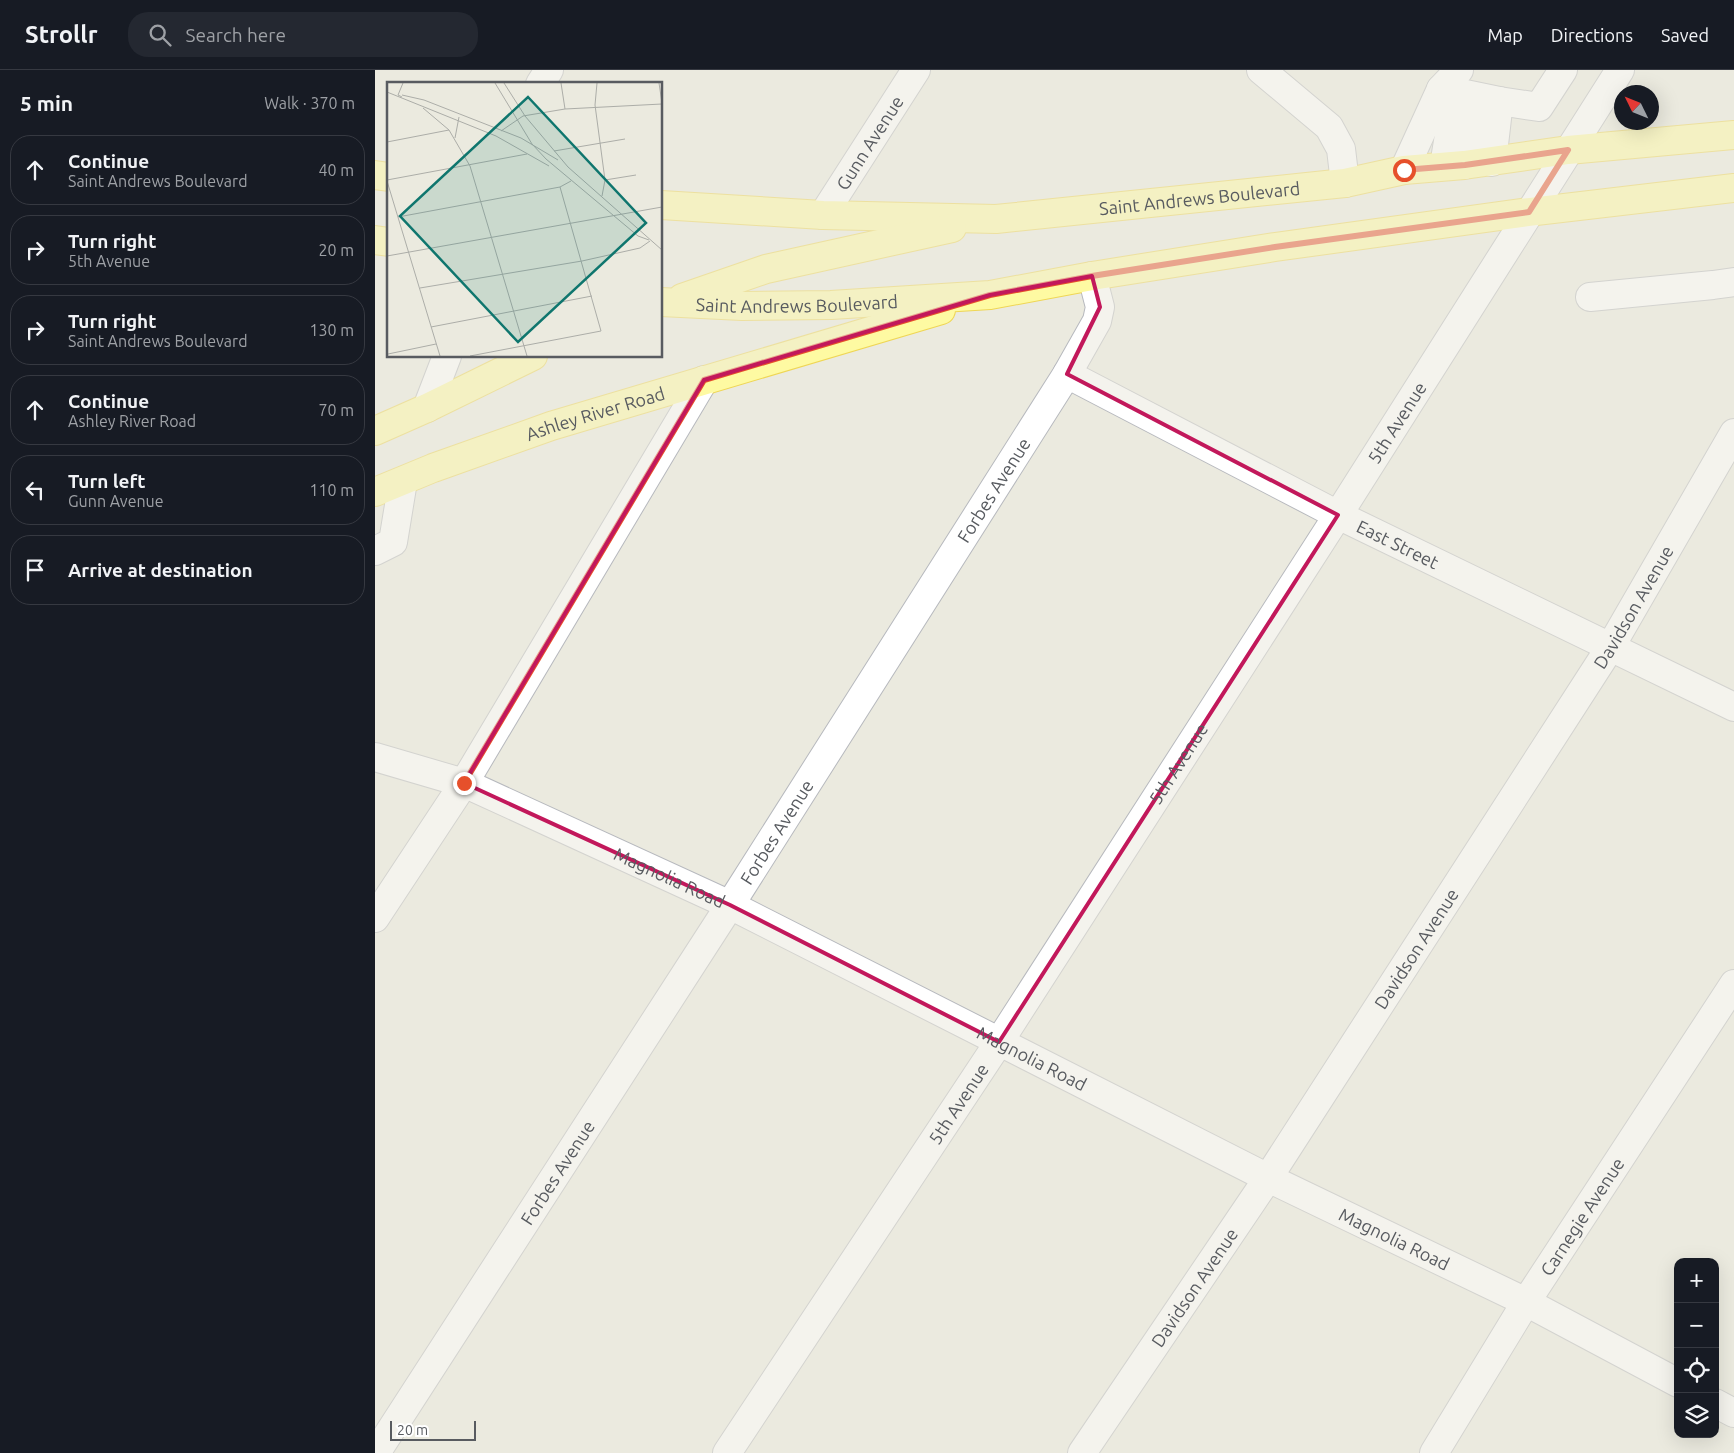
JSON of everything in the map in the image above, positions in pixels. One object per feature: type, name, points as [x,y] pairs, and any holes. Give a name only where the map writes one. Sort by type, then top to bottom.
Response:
[{"type":"main road","name":"Saint Andrews Boulevard","points":[[663,205],[823,214],[996,219],[1345,183],[1404,170],[1491,162],[1568,150],[1734,135]]},
{"type":"main road","name":"Saint Andrews Boulevard","points":[[663,303],[742,306],[831,305],[990,295],[1092,276],[1275,247],[1529,212],[1734,188]]},
{"type":"main road","points":[[663,303],[766,269],[996,219]]},
{"type":"main road","name":"Ashley River Road","points":[[375,492],[433,468],[551,426],[990,295]]},
{"type":"main road","points":[[375,432],[529,358]]},
{"type":"street","points":[[541,82],[549,70]]},
{"type":"street","name":"Gunn Avenue","points":[[823,214],[916,70]]},
{"type":"street","points":[[1466,90],[1539,107],[1563,70]]},
{"type":"street","name":"5th Avenue","points":[[727,1453],[999,1042],[1338,515],[1620,70]]},
{"type":"street","points":[[1267,72],[1329,127],[1341,149],[1345,183]]},
{"type":"street","points":[[1466,90],[1491,162]]},
{"type":"street","points":[[1454,166],[1466,90]]},
{"type":"street","points":[[1404,170],[1466,90]]},
{"type":"street","name":"Forbes Avenue","points":[[376,1453],[730,905],[1067,374],[1097,321],[1101,306],[1092,276]]},
{"type":"street","points":[[1590,297],[1734,282]]},
{"type":"street","points":[[427,408],[446,358]]},
{"type":"street","name":"East Street","points":[[1067,374],[1338,515],[1734,707]]},
{"type":"street","points":[[375,918],[464,783],[704,380]]},
{"type":"street","name":"Davidson Avenue","points":[[1083,1453],[1268,1178],[1611,646],[1734,433]]},
{"type":"street","points":[[375,551],[393,542],[403,480]]},
{"type":"street","name":"Magnolia Road","points":[[375,757],[464,783],[730,905],[1268,1178],[1526,1302],[1674,1381]]},
{"type":"street","name":"Carnegie Avenue","points":[[1434,1453],[1526,1302],[1734,984]]},
{"type":"street","points":[[1719,1405],[1734,1412]]},
{"type":"highlighted area","points":[[1092,276],[1100,307],[1067,374],[1338,515],[999,1042],[730,905],[464,783],[704,380],[990,295]]},
{"type":"route","points":[[464,783],[704,380],[990,295],[1092,276],[1275,247],[1529,212],[1568,150],[1465,165],[1404,170]]}]
